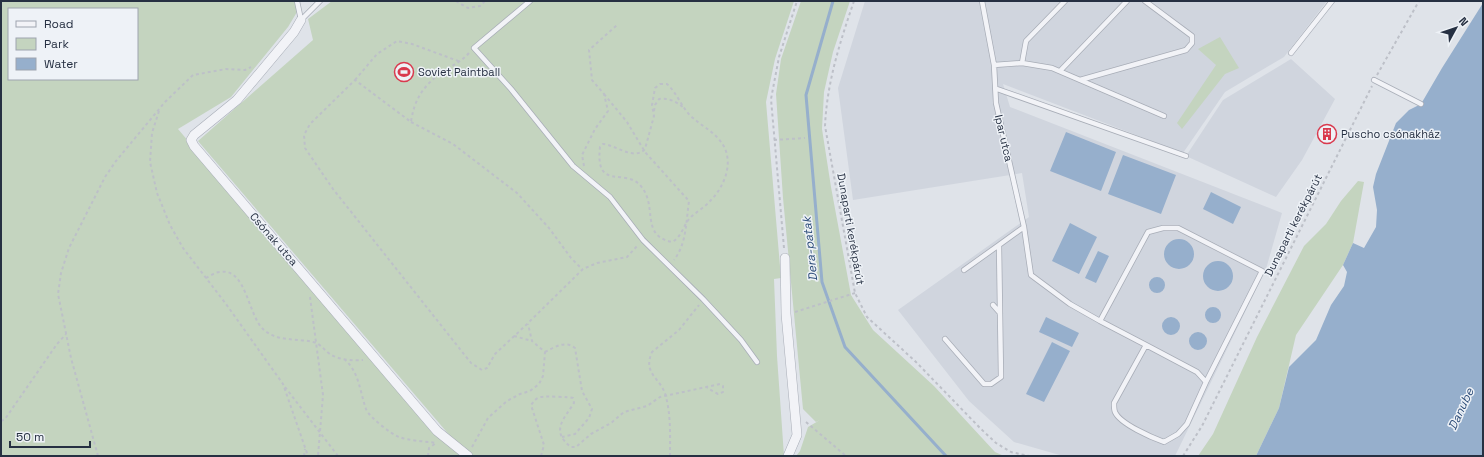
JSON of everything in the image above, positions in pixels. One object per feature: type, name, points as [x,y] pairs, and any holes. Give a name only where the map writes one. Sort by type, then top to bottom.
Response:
[{"type":"street","name":"Csónak utca","points":[[301,20],[251,85],[237,100],[194,135],[191,140],[194,146],[444,437],[467,455]]},
{"type":"street","points":[[785,258],[786,314],[797,435],[788,456]]},
{"type":"lane","points":[[297,1],[301,20]]},
{"type":"lane","points":[[301,20],[320,1]]},
{"type":"lane","points":[[530,1],[474,48],[511,89],[574,166],[610,197],[643,240],[704,299],[741,340],[757,362]]},
{"type":"lane","name":"Ipar utca","points":[[982,1],[994,65],[997,89],[996,103],[1024,226],[1031,275],[1070,304],[1100,321]]},
{"type":"lane","points":[[1022,63],[1026,40],[1065,1]]},
{"type":"lane","points":[[1060,72],[1127,1]]},
{"type":"lane","points":[[1080,80],[1186,50],[1192,43],[1192,36],[1145,1]]},
{"type":"lane","points":[[1291,54],[1332,1]]},
{"type":"lane","points":[[994,65],[1022,63],[1052,68],[1164,116]]},
{"type":"lane","points":[[1374,80],[1421,104]]},
{"type":"lane","points":[[997,89],[1186,156]]},
{"type":"lane","points":[[964,270],[1024,226]]},
{"type":"lane","points":[[1146,345],[1114,403],[1115,412],[1119,418],[1149,436],[1164,442],[1178,434],[1187,424],[1206,382],[1262,271],[1178,228],[1163,228],[1148,232],[1100,321],[1146,345],[1197,372],[1206,382]]},
{"type":"lane","points":[[945,339],[984,384],[991,384],[1001,377],[999,245]]},
{"type":"lane","points":[[993,305],[1000,313]]},
{"type":"path","points":[[456,1],[468,8],[480,6],[485,1]]},
{"type":"path","points":[[785,258],[771,99],[779,57],[797,1]]},
{"type":"path","name":"Dunaparti kerékpárút","points":[[854,1],[835,58],[826,101],[824,126],[855,293],[867,317],[916,362],[981,429],[996,443],[1011,452],[1029,456]]},
{"type":"path","name":"Dunaparti kerékpárút","points":[[1183,456],[1202,426],[1374,80],[1419,1]]},
{"type":"path","points":[[617,25],[589,50],[592,80],[627,122],[646,152],[689,201],[685,233],[680,251],[669,266]]},
{"type":"path","points":[[460,62],[412,44],[397,41],[377,54],[355,80],[310,124],[304,135],[305,148],[333,189],[471,363],[482,370],[487,368],[494,354],[528,324],[583,269],[596,263],[627,257],[643,240]]},
{"type":"path","points":[[411,122],[414,104],[422,91],[441,73],[460,62],[474,48]]},
{"type":"path","points":[[98,456],[71,358],[58,294],[61,274],[69,248],[105,177],[116,161],[165,102],[193,75],[226,69],[245,70],[251,67]]},
{"type":"path","points":[[355,80],[411,122],[454,144],[517,193],[549,228],[571,258],[583,269]]},
{"type":"path","points":[[654,116],[652,106],[655,88],[660,84],[667,84],[675,91],[692,117],[721,141],[727,151],[728,165],[723,185],[711,201],[690,218],[680,238],[672,242],[662,240],[654,233],[648,196],[640,184],[634,181],[607,175],[601,168],[599,157],[600,147],[603,144],[610,144],[620,150],[634,154],[642,152],[652,130],[654,116],[655,105],[659,99],[672,100],[687,110]]},
{"type":"path","points":[[585,175],[582,155],[595,129],[608,111],[604,94]]},
{"type":"path","points":[[159,110],[152,133],[150,162],[157,193],[170,225],[183,248],[338,456]]},
{"type":"path","points":[[774,140],[805,138]]},
{"type":"path","points":[[206,278],[220,272],[230,272],[239,279],[255,320],[264,330],[283,338],[316,343],[330,354],[343,359],[352,365],[367,410],[372,417],[398,437],[436,443]]},
{"type":"path","points":[[307,278],[323,395],[318,456]]},
{"type":"path","points":[[802,310],[855,293]]},
{"type":"path","points":[[670,456],[670,427],[666,396],[662,387],[651,373],[649,365],[650,357],[652,352],[679,330],[704,299]]},
{"type":"path","points":[[528,324],[532,341]]},
{"type":"path","points":[[1,421],[5,419],[57,344],[66,334]]},
{"type":"path","points":[[514,336],[532,341],[545,352]]},
{"type":"path","points":[[545,352],[564,343],[570,344],[575,348],[582,391],[592,409],[589,418],[575,434],[562,437]]},
{"type":"path","points":[[467,455],[488,418],[507,401],[520,394],[530,392],[539,384],[543,376],[545,352]]},
{"type":"path","points":[[343,359],[362,361]]},
{"type":"path","points":[[284,384],[308,456]]},
{"type":"path","points":[[541,456],[544,445],[531,410],[531,405],[535,400],[542,397],[552,398],[569,396],[573,398],[574,403],[564,415],[560,427],[562,437],[571,447],[576,447],[591,434],[611,423],[624,412],[647,406],[660,397],[720,384],[723,386],[724,390],[718,394],[707,388]]},
{"type":"path","points":[[795,415],[846,456]]},
{"type":"path","points":[[428,456],[429,448],[444,437]]},
{"type":"path","points":[[304,456],[305,447]]},
{"type":"shaded area","points":[[865,1],[1327,1],[1284,57],[1225,92],[1183,153],[1003,84],[1010,107],[1282,213],[1266,269],[1175,456],[1063,456],[1014,442],[969,401],[898,310],[1029,217],[1022,173],[853,200],[838,88]]},
{"type":"shaded area","points":[[1291,59],[1335,99],[1302,160],[1276,197],[1186,156],[1223,100]]},
{"type":"green space","points":[[1,1],[295,1],[297,12],[288,27],[231,97],[178,129],[314,290],[465,456],[1,456]]},
{"type":"green space","points":[[332,1],[794,1],[775,59],[766,102],[781,278],[774,279],[777,356],[784,456],[473,456],[451,437],[198,141],[313,40],[308,19]]},
{"type":"green space","points":[[801,1],[850,1],[833,52],[824,92],[822,129],[851,295],[873,330],[934,386],[995,452],[1004,456],[796,456],[800,451],[808,427],[820,420],[816,422],[803,409],[783,198],[776,94],[781,59]]},
{"type":"green space","points":[[1220,37],[1239,68],[1225,74],[1182,129],[1177,123],[1216,65],[1198,49]]},
{"type":"green space","points":[[1358,181],[1364,182],[1353,243],[1343,265],[1296,335],[1279,408],[1256,456],[1198,456],[1213,434],[1257,337],[1304,246],[1326,224],[1341,201]]},
{"type":"water","name":"Danube","points":[[1483,3],[1483,456],[1256,456],[1279,408],[1289,367],[1316,340],[1331,305],[1344,286],[1347,272],[1343,265],[1353,243],[1364,248],[1376,227],[1377,210],[1373,187],[1376,174],[1396,123],[1409,110],[1421,104]]},
{"type":"water","points":[[1066,132],[1116,152],[1101,191],[1050,171]]},
{"type":"water","points":[[1123,155],[1176,175],[1161,214],[1108,194]]},
{"type":"water","points":[[1211,192],[1241,207],[1233,224],[1203,209]]},
{"type":"water","points":[[1070,223],[1097,237],[1079,274],[1052,261]]},
{"type":"water","points":[[1179,239],[1190,243],[1194,254],[1190,265],[1179,269],[1168,265],[1164,254],[1168,243]]},
{"type":"water","points":[[1098,251],[1109,256],[1096,283],[1085,278]]},
{"type":"water","points":[[1218,261],[1229,265],[1233,276],[1229,287],[1218,291],[1207,287],[1203,276],[1207,265]]},
{"type":"water","points":[[1157,277],[1163,279],[1165,285],[1163,291],[1157,293],[1151,291],[1149,285],[1151,279]]},
{"type":"water","points":[[1213,307],[1219,309],[1221,315],[1219,321],[1213,323],[1207,321],[1205,315],[1207,309]]},
{"type":"water","points":[[1046,317],[1079,333],[1072,347],[1039,332]]},
{"type":"water","points":[[1171,317],[1177,320],[1180,326],[1177,332],[1171,335],[1165,332],[1162,326],[1165,320]]},
{"type":"water","points":[[1198,332],[1204,335],[1207,341],[1204,347],[1198,350],[1192,347],[1189,341],[1192,335]]},
{"type":"water","points":[[1052,342],[1070,351],[1044,402],[1026,394]]},
{"type":"waterway","name":"Dera-patak","points":[[833,1],[806,95],[822,282],[845,347],[946,456]]},
{"type":"place","name":"Soviet Paintball","points":[[404,72]]},
{"type":"place","name":"Puscho csónakház","points":[[1327,134]]}]
